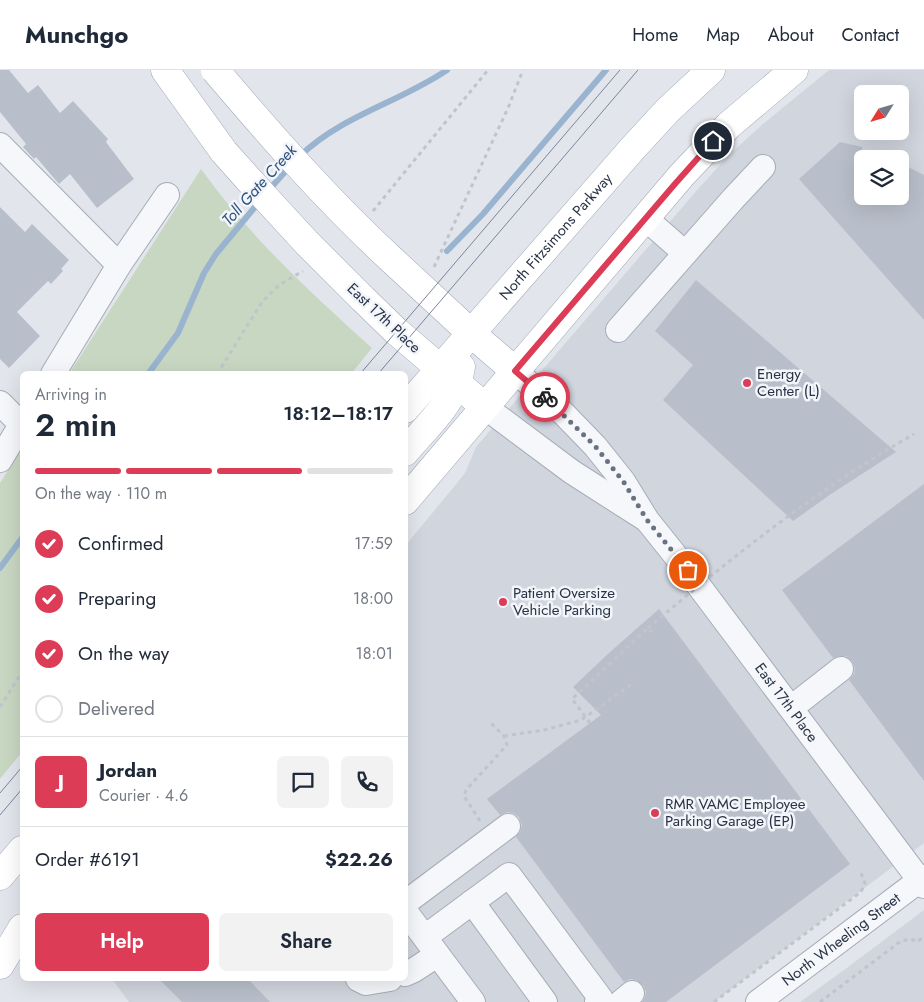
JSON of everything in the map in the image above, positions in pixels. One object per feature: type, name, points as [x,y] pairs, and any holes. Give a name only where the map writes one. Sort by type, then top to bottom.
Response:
[{"type":"main road","name":"East 17th Place","points":[[164,70],[224,152],[295,230],[396,332],[485,406]]},
{"type":"main road","name":"East 17th Place","points":[[215,70],[282,149],[357,228],[449,314],[466,341],[515,371]]},
{"type":"main road","name":"North Fitzsimons Parkway","points":[[408,407],[449,376],[466,341],[640,141],[711,70]]},
{"type":"main road","points":[[408,497],[688,168],[729,126],[794,70]]},
{"type":"main road","points":[[408,448],[444,405],[449,376]]},
{"type":"main road","points":[[0,876],[20,852]]},
{"type":"main road","points":[[0,965],[20,931]]},
{"type":"main road","points":[[0,979],[20,956]]},
{"type":"street","points":[[0,145],[119,265]]},
{"type":"street","points":[[618,330],[764,167]]},
{"type":"street","points":[[55,371],[119,265],[167,194]]},
{"type":"street","points":[[645,218],[685,253]]},
{"type":"street","name":"East 17th Place","points":[[515,371],[564,414],[595,446],[623,481],[647,520],[688,570],[923,881]]},
{"type":"street","points":[[0,403],[20,422]]},
{"type":"street","name":"East 17th Place","points":[[485,406],[572,472],[647,520]]},
{"type":"street","points":[[0,460],[20,427]]},
{"type":"street","points":[[791,708],[841,670]]},
{"type":"street","points":[[408,901],[500,832]]},
{"type":"street","points":[[408,973],[414,970],[431,946],[472,902],[509,875],[601,999],[597,1002]]},
{"type":"street","name":"North Wheeling Street","points":[[758,1002],[923,881]]},
{"type":"street","points":[[472,902],[545,1002]]},
{"type":"street","points":[[408,914],[473,1002]]},
{"type":"street","points":[[362,981],[366,983],[378,981]]},
{"type":"path","points":[[418,285],[435,266],[508,108],[523,70]]},
{"type":"path","points":[[590,723],[572,699],[648,628],[718,570],[812,499],[914,434]]},
{"type":"path","points":[[648,628],[653,634]]},
{"type":"path","points":[[0,707],[20,675]]},
{"type":"path","points":[[504,736],[544,730],[575,722],[586,717],[635,682]]},
{"type":"path","points":[[491,723],[504,736],[507,745],[466,790],[464,796],[471,808],[500,832]]},
{"type":"path","points":[[714,1002],[861,892],[865,883],[861,873]]},
{"type":"path","points":[[820,1002],[901,941],[911,940],[916,942],[924,936]]},
{"type":"shaded area","points":[[829,70],[924,70],[924,843],[714,1002],[129,1002],[113,981],[408,981],[408,542],[465,473],[476,447],[731,153]]},
{"type":"shaded area","points":[[924,910],[924,1002],[800,1002],[848,967]]},
{"type":"green space","points":[[201,169],[260,241],[372,348],[353,371],[71,371]]},
{"type":"green space","points":[[20,451],[20,754],[0,779],[0,483]]},
{"type":"building","points":[[0,70],[9,70],[28,93],[38,85],[60,113],[73,101],[108,139],[106,142],[134,179],[97,208],[70,174],[59,184],[36,157],[34,159],[23,147],[26,144],[0,112]]},
{"type":"building","points":[[840,142],[862,147],[862,150],[854,150],[854,205],[909,205],[909,168],[924,175],[924,320],[799,179]]},
{"type":"building","points":[[0,207],[25,232],[32,224],[69,260],[61,269],[63,271],[51,284],[48,281],[17,312],[40,336],[9,368],[0,359]]},
{"type":"building","name":"Energy Center (L)","points":[[696,280],[896,452],[793,521],[663,400],[693,365],[655,331]]},
{"type":"building","points":[[924,484],[924,781],[849,680],[854,674],[855,668],[852,661],[846,656],[833,658],[782,590]]},
{"type":"building","name":"RMR VAMC Employee Parking Garage (EP)","points":[[659,609],[850,864],[666,1002],[642,1002],[646,991],[643,985],[636,980],[630,979],[624,982],[516,837],[522,825],[519,817],[507,812],[500,815],[487,799],[601,715],[573,687]]},
{"type":"building","points":[[161,981],[250,981],[270,1002],[182,1002]]},
{"type":"waterway","name":"Toll Gate Creek","points":[[300,156],[334,130],[447,70]]},
{"type":"waterway","points":[[447,251],[483,214],[606,70]]},
{"type":"waterway","name":"Toll Gate Creek","points":[[268,191],[291,165]]},
{"type":"waterway","name":"Toll Gate Creek","points":[[150,371],[178,333],[204,273],[216,254],[260,201]]},
{"type":"waterway","name":"Toll Gate Creek","points":[[0,568],[20,541]]},
{"type":"tram line","points":[[363,371],[620,70]]},
{"type":"tram line","points":[[381,371],[638,70]]},
{"type":"tram line","points":[[0,793],[20,769]]},
{"type":"tram line","points":[[0,815],[20,791]]},
{"type":"way so far","points":[[545,397],[595,446],[623,481],[647,520],[688,570]]},
{"type":"place","name":"Energy Center (L)","points":[[747,383]]},
{"type":"place","name":"Patient Oversize Vehicle Parking","points":[[503,602]]},
{"type":"place","name":"RMR VAMC Employee Parking Garage (EP)","points":[[655,813]]},
{"type":"route","points":[[545,397],[515,371],[713,141]]}]
